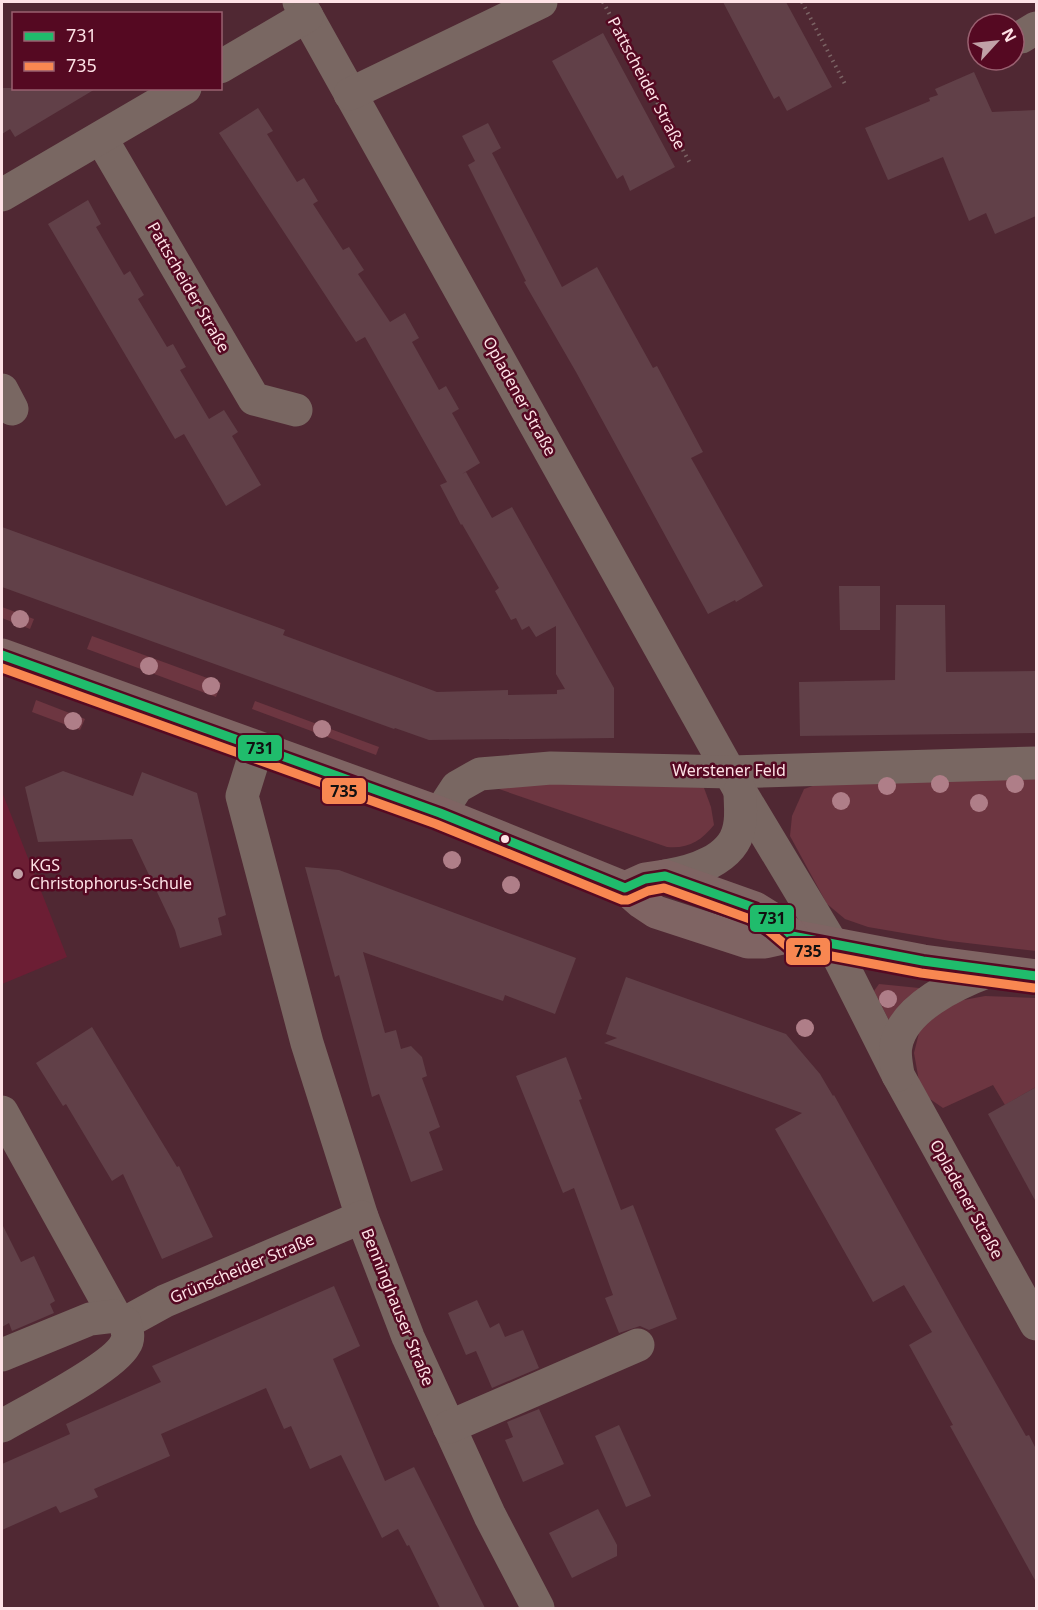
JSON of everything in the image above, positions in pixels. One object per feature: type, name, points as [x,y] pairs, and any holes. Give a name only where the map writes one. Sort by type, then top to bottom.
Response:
[{"type":"main road","points":[[2,655],[440,813],[625,888],[656,912],[730,937],[748,942],[765,942],[792,936],[923,961],[989,971],[1036,975]]},
{"type":"main road","points":[[625,888],[645,879],[665,876],[755,908],[776,921],[792,936]]},
{"type":"street","points":[[350,94],[541,2]]},
{"type":"street","points":[[222,67],[303,9]]},
{"type":"street","name":"Opladener Straße","points":[[303,9],[736,781],[832,944],[897,1075],[1036,1324]]},
{"type":"street","points":[[2,195],[182,90]]},
{"type":"street","name":"Pattscheider Straße","points":[[101,138],[254,399],[296,410]]},
{"type":"street","name":"Benninghauser Straße","points":[[256,748],[242,796],[307,1043],[362,1217],[408,1337],[490,1516],[538,1608]]},
{"type":"street","name":"Werstener Feld","points":[[440,813],[457,787],[480,774],[551,768],[736,781],[1036,763]]},
{"type":"street","points":[[665,876],[690,872],[701,867],[721,855],[730,846],[739,830],[736,781]]},
{"type":"street","name":"Opladener Straße","points":[[897,1075],[896,1046],[903,1027],[940,993],[966,979],[989,971]]},
{"type":"street","points":[[2,1112],[128,1334],[126,1345],[110,1362],[2,1426]]},
{"type":"street","name":"Grünscheider Straße","points":[[2,1355],[90,1319],[120,1319],[362,1217]]},
{"type":"street","points":[[449,1427],[638,1345]]},
{"type":"path","name":"Pattscheider Straße","points":[[603,2],[691,165]]},
{"type":"path","points":[[802,2],[846,86]]},
{"type":"shaded area","points":[[2,607],[34,619],[30,629],[2,618]]},
{"type":"shaded area","points":[[92,636],[221,683],[216,697],[87,649]]},
{"type":"shaded area","points":[[36,700],[85,719],[80,730],[32,712]]},
{"type":"shaded area","points":[[255,701],[379,747],[376,755],[252,709]]},
{"type":"shaded area","points":[[1036,776],[1036,951],[950,941],[868,927],[845,919],[827,904],[790,836],[792,816],[804,789],[824,782]]},
{"type":"shaded area","points":[[700,777],[711,807],[714,825],[694,843],[681,847],[667,847],[496,788],[502,779]]},
{"type":"shaded area","name":"KGS Christophorus-Schule","points":[[2,792],[67,957],[2,984]]},
{"type":"shaded area","points":[[879,984],[919,988],[920,991],[891,1024],[874,991]]},
{"type":"shaded area","points":[[985,996],[1036,998],[1036,1087],[1005,1105],[993,1085],[943,1108],[930,1099],[919,1081],[914,1053],[920,1029],[953,1002]]},
{"type":"building","points":[[723,2],[786,2],[832,87],[787,111],[779,96],[774,99]]},
{"type":"building","points":[[603,33],[675,167],[630,191],[623,175],[617,179],[552,61]]},
{"type":"building","points":[[974,72],[992,112],[1036,110],[1036,216],[995,234],[986,213],[969,221],[943,157],[888,180],[865,128],[930,101],[929,98],[938,95],[935,89]]},
{"type":"building","points":[[2,88],[94,90],[15,137],[10,129],[2,134]]},
{"type":"building","points":[[258,108],[273,131],[267,134],[297,182],[304,178],[318,201],[313,204],[343,250],[349,247],[364,270],[358,274],[390,322],[405,313],[419,338],[412,342],[439,390],[446,386],[459,409],[452,413],[480,463],[462,474],[466,472],[492,518],[512,507],[614,688],[614,738],[429,740],[2,587],[2,527],[285,630],[283,635],[437,692],[508,690],[508,695],[557,694],[557,690],[565,689],[556,674],[556,626],[536,637],[529,626],[522,630],[516,618],[511,620],[495,591],[499,588],[440,485],[447,482],[365,337],[356,342],[219,133]]},
{"type":"building","points":[[488,123],[501,148],[492,153],[562,287],[597,267],[653,368],[657,366],[703,452],[691,458],[763,586],[736,602],[735,600],[708,614],[576,372],[524,282],[526,281],[468,165],[475,161],[462,136]]},
{"type":"building","points":[[88,200],[101,224],[96,227],[124,275],[130,271],[144,295],[138,299],[167,347],[173,344],[186,367],[180,370],[209,419],[224,410],[238,432],[232,436],[261,485],[226,506],[184,434],[175,439],[48,224]]},
{"type":"building","points":[[839,586],[880,586],[880,630],[840,630]]},
{"type":"building","points":[[896,605],[945,605],[946,672],[1036,671],[1036,733],[800,736],[799,682],[895,680]]},
{"type":"building","points":[[63,771],[133,796],[142,772],[197,793],[226,915],[218,918],[222,935],[180,948],[175,930],[132,839],[38,842],[25,787]]},
{"type":"building","points":[[305,867],[339,870],[576,958],[555,1014],[505,995],[503,1001],[363,952],[385,1033],[396,1030],[401,1049],[411,1046],[422,1057],[427,1076],[422,1078],[440,1127],[429,1132],[443,1170],[411,1182],[379,1094],[372,1097],[339,975],[335,977]]},
{"type":"building","points":[[626,977],[786,1034],[820,1074],[1026,1436],[1029,1435],[1036,1449],[1036,1582],[950,1426],[953,1425],[909,1345],[932,1332],[904,1285],[873,1302],[775,1129],[802,1113],[604,1043],[617,1038],[606,1034]]},
{"type":"building","points":[[92,1027],[177,1167],[179,1166],[213,1237],[162,1259],[123,1174],[112,1181],[66,1104],[63,1106],[36,1063]]},
{"type":"building","points":[[566,1057],[582,1099],[579,1100],[621,1210],[633,1205],[677,1319],[649,1330],[640,1326],[619,1333],[605,1298],[613,1295],[574,1188],[563,1193],[516,1076]]},
{"type":"building","points":[[1036,1087],[1036,1202],[988,1114]]},
{"type":"building","points":[[2,1224],[21,1262],[34,1256],[55,1301],[50,1304],[54,1313],[12,1331],[9,1323],[2,1327]]},
{"type":"building","points":[[334,1286],[360,1346],[333,1359],[385,1481],[414,1467],[485,1608],[440,1608],[409,1545],[407,1546],[398,1529],[382,1538],[341,1455],[310,1469],[291,1426],[284,1429],[266,1388],[161,1434],[170,1456],[94,1489],[98,1497],[60,1513],[56,1506],[2,1530],[2,1464],[70,1434],[66,1424],[161,1382],[152,1366]]},
{"type":"building","points":[[477,1300],[490,1328],[499,1323],[505,1337],[523,1330],[539,1368],[492,1388],[476,1351],[466,1355],[448,1313]]},
{"type":"building","points":[[539,1409],[564,1464],[523,1482],[505,1440],[513,1437],[507,1422]]},
{"type":"building","points":[[619,1425],[651,1496],[626,1507],[595,1436]]},
{"type":"building","points":[[598,1509],[617,1545],[617,1556],[572,1578],[549,1533]]},
{"type":"transit line","name":"731","points":[[2,655],[440,813],[625,888],[645,879],[665,876],[755,908],[776,921],[792,936],[923,961],[1036,976]]},
{"type":"transit line","name":"735","points":[[2,668],[436,824],[622,900],[664,888],[750,919],[789,948],[921,973],[1034,988]]},
{"type":"place","name":"KGS Christophorus-Schule","points":[[18,874]]}]
